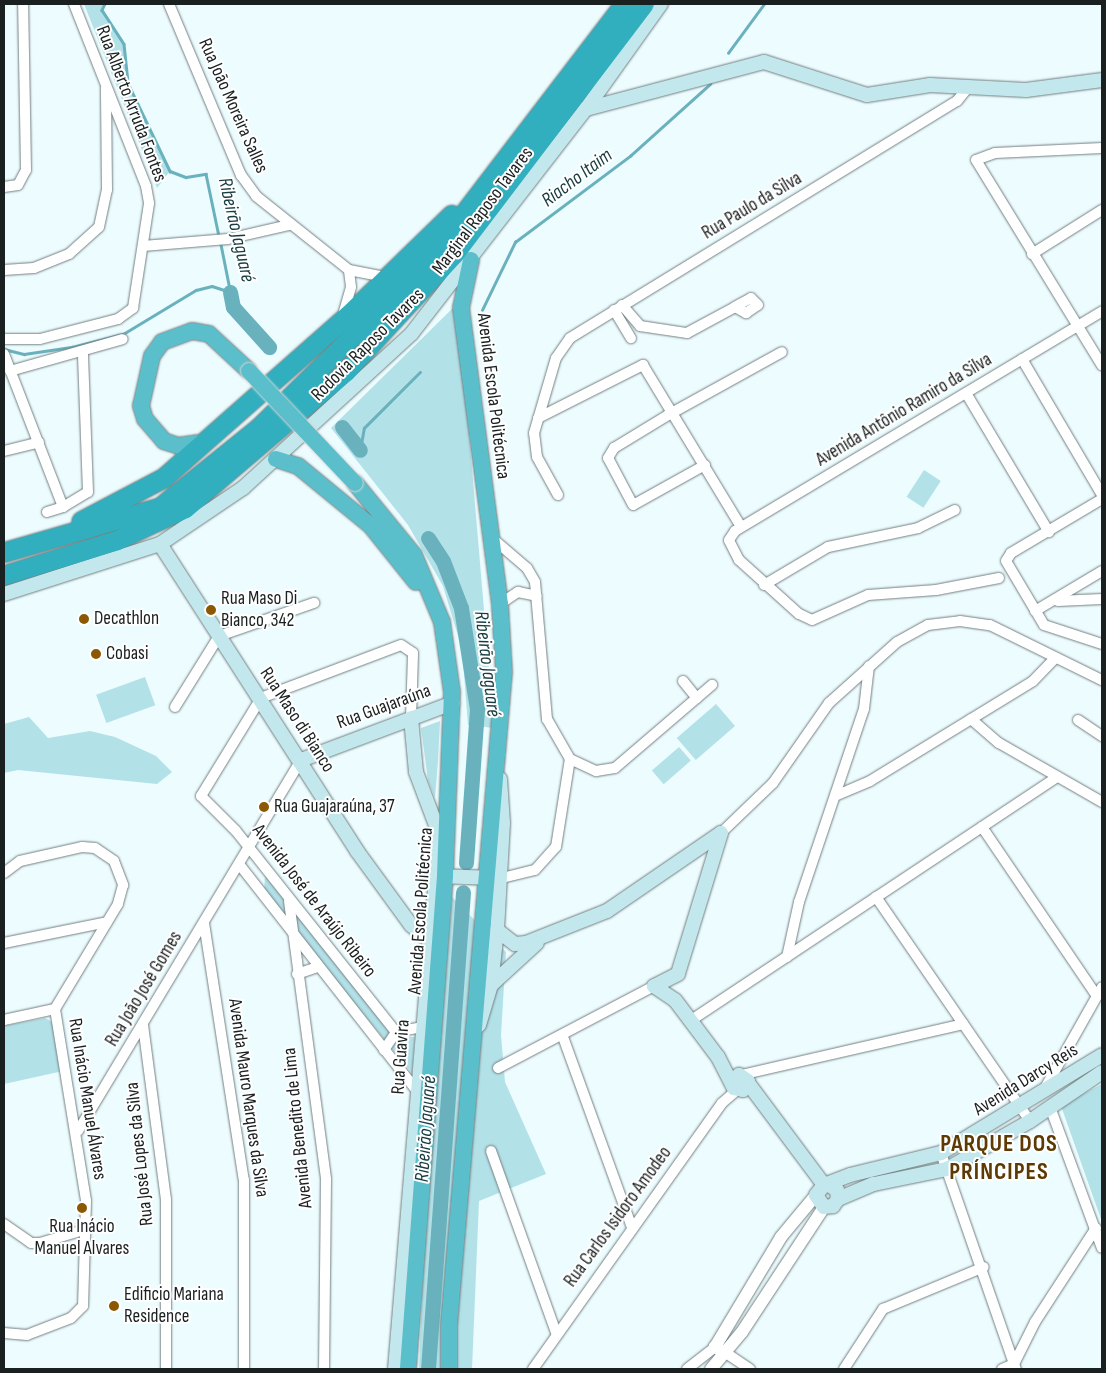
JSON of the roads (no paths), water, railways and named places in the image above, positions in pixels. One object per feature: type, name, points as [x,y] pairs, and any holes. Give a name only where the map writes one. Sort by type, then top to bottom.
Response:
[{"type":"highway","name":"Rodovia Raposo Tavares","points":[[4,552],[160,507],[205,475],[387,307],[422,268],[624,4]]},
{"type":"highway","name":"Rodovia Raposo Tavares","points":[[4,575],[157,525],[198,499],[304,408],[389,330],[425,289],[644,4]]},
{"type":"highway","points":[[46,541],[163,478],[206,442],[387,278],[514,150]]},
{"type":"highway","name":"Avenida Escola Politécnica","points":[[449,1369],[449,1325],[471,1061],[480,878],[498,746],[504,672],[500,604],[461,308],[471,260]]},
{"type":"highway","name":"Avenida Escola Politécnica","points":[[206,442],[179,446],[164,441],[145,420],[141,406],[152,356],[162,342],[192,331],[209,334],[249,371],[355,483],[414,555],[442,622],[453,702],[446,876],[430,991],[408,1369]]},
{"type":"highway","points":[[276,459],[298,466],[381,536],[408,566],[442,622]]},
{"type":"main road","name":"Marginal Raposo Tavares","points":[[4,594],[160,544],[243,488],[276,459],[412,333],[471,260],[662,4]]},
{"type":"main road","points":[[586,108],[764,62],[867,95],[930,85],[1026,90],[1102,80]]},
{"type":"main road","points":[[609,76],[614,86],[630,96]]},
{"type":"main road","name":"Rua Maso di Bianco","points":[[160,544],[301,760],[357,851],[404,914],[428,940]]},
{"type":"main road","name":"Rua Guajaraúna","points":[[301,760],[453,702]]},
{"type":"main road","name":"Rua Guavira","points":[[395,1369],[422,1028],[430,991],[428,940],[431,917],[446,876],[437,828],[416,772],[411,718]]},
{"type":"main road","name":"Avenida Escola Politécnica","points":[[471,1061],[491,985],[502,878],[498,746]]},
{"type":"main road","points":[[497,930],[521,944],[620,905],[721,833]]},
{"type":"main road","points":[[675,1000],[678,974],[721,833]]},
{"type":"main road","points":[[446,876],[502,878]]},
{"type":"main road","points":[[480,878],[500,899]]},
{"type":"main road","points":[[404,914],[418,920],[431,917]]},
{"type":"main road","points":[[491,985],[535,944],[561,928]]},
{"type":"main road","points":[[678,974],[654,986],[675,1000],[718,1056],[763,1108],[823,1188],[824,1207]]},
{"type":"main road","name":"Avenida Darcy Reis","points":[[823,1188],[850,1175],[941,1153],[1102,1055]]},
{"type":"main road","name":"Avenida Darcy Reis","points":[[824,1207],[833,1206],[838,1199],[874,1184],[948,1169],[1030,1121],[1102,1072]]},
{"type":"main road","points":[[1044,1091],[1050,1107]]},
{"type":"main road","points":[[823,1188],[837,1190],[838,1199]]},
{"type":"street","points":[[4,187],[18,185],[26,170],[23,4]]},
{"type":"street","name":"Rua Alberto Arruda Fontes","points":[[4,339],[40,339],[118,318],[133,308],[143,246],[146,186],[74,4]]},
{"type":"street","name":"Rua João Moreira Salles","points":[[169,4],[241,174],[289,225],[349,270],[387,278]]},
{"type":"street","points":[[4,270],[34,268],[69,254],[99,228],[107,190],[106,82]]},
{"type":"street","name":"Rua Paulo da Silva","points":[[558,495],[534,449],[538,418],[556,358],[570,338],[957,101],[969,86]]},
{"type":"street","points":[[1102,148],[995,153],[976,160],[1102,366]]},
{"type":"street","points":[[1032,254],[1102,210]]},
{"type":"street","points":[[143,246],[192,244],[228,239],[289,225]]},
{"type":"street","points":[[342,320],[351,286],[349,270]]},
{"type":"street","points":[[618,307],[640,326],[688,332],[735,307]]},
{"type":"street","points":[[618,307],[631,338]]},
{"type":"street","name":"Avenida Antônio Ramiro da Silva","points":[[764,584],[733,554],[729,542],[741,527],[1102,311]]},
{"type":"street","points":[[62,507],[39,442],[7,362],[83,353],[123,339]]},
{"type":"street","points":[[705,465],[636,504],[620,488],[609,462],[611,452],[674,413],[782,352]]},
{"type":"street","points":[[47,512],[83,498],[88,483],[83,353]]},
{"type":"street","points":[[1022,359],[1102,495]]},
{"type":"street","points":[[538,418],[643,365],[674,413],[741,527]]},
{"type":"street","points":[[966,393],[1049,532]]},
{"type":"street","points":[[4,451],[39,442]]},
{"type":"street","points":[[1102,499],[1011,553],[1006,561],[1035,611],[1047,627],[1102,644]]},
{"type":"street","points":[[955,510],[918,528],[828,547],[764,584],[798,614],[819,620],[868,595],[936,590],[999,578]]},
{"type":"street","points":[[492,538],[532,575],[536,596],[547,719],[570,759],[596,771],[615,768],[712,685]]},
{"type":"street","points":[[4,546],[24,546]]},
{"type":"street","points":[[1035,611],[1058,601],[1102,571]]},
{"type":"street","points":[[500,604],[518,592],[536,596]]},
{"type":"street","points":[[1058,601],[1102,599]]},
{"type":"street","points":[[175,707],[219,636],[314,603]]},
{"type":"street","points":[[721,833],[773,783],[828,703],[897,642],[942,621],[990,625],[1102,680]]},
{"type":"street","name":"Rua Guavira","points":[[261,698],[401,645],[411,650],[414,662],[411,718]]},
{"type":"street","points":[[835,796],[870,781],[1033,681],[1055,658]]},
{"type":"street","points":[[787,957],[799,902],[864,709],[870,666]]},
{"type":"street","points":[[683,681],[697,698]]},
{"type":"street","name":"Avenida José de Araújo Ribeiro","points":[[261,698],[201,796],[249,847],[289,901],[396,1032]]},
{"type":"street","points":[[971,719],[999,742],[1102,802]]},
{"type":"street","points":[[1078,720],[1102,736]]},
{"type":"street","points":[[502,878],[535,870],[556,847],[570,759]]},
{"type":"street","points":[[240,864],[301,760]]},
{"type":"street","points":[[690,1021],[1057,777]]},
{"type":"street","points":[[982,827],[1100,991],[1044,1091]]},
{"type":"street","name":"Rua Inácio Manuel Álvares","points":[[4,873],[20,861],[82,847],[100,850],[118,867],[123,885],[107,922],[55,1009],[78,1132],[87,1230],[87,1283],[77,1314],[27,1335],[4,1333]]},
{"type":"street","name":"Avenida José de Araújo Ribeiro","points":[[240,864],[290,933],[417,1091]]},
{"type":"street","name":"Rua João José Gomes","points":[[78,1132],[240,864]]},
{"type":"street","points":[[876,897],[1030,1121]]},
{"type":"street","name":"Avenida Benedito de Lima","points":[[289,901],[290,933],[326,1180],[324,1369]]},
{"type":"street","points":[[4,943],[107,922]]},
{"type":"street","name":"Avenida Mauro Marques da Silva","points":[[204,922],[244,1180],[244,1369]]},
{"type":"street","points":[[296,974],[317,967]]},
{"type":"street","points":[[498,1068],[563,1037],[654,986]]},
{"type":"street","points":[[4,1020],[55,1009]]},
{"type":"street","name":"Rua Carlos Isidoro Amodeo","points":[[533,1369],[556,1333],[722,1103],[741,1083],[770,1071],[963,1024]]},
{"type":"street","name":"Rua José Lopes da Silva","points":[[143,1025],[166,1199],[166,1369]]},
{"type":"street","points":[[384,1050],[396,1032],[422,1028]]},
{"type":"street","points":[[563,1037],[632,1228]]},
{"type":"street","points":[[1058,1083],[1063,1058]]},
{"type":"street","points":[[1050,1107],[1102,1248]]},
{"type":"street","points":[[490,1150],[556,1333]]},
{"type":"street","points":[[941,1153],[984,1267],[1015,1366]]},
{"type":"street","name":"Avenida Darcy Reis","points":[[711,1369],[743,1303],[781,1237],[823,1188]]},
{"type":"street","name":"Avenida Darcy Reis","points":[[688,1369],[720,1350],[750,1320],[824,1207]]},
{"type":"street","points":[[4,1224],[31,1243],[40,1243],[87,1230]]},
{"type":"street","points":[[1015,1366],[1035,1322],[1096,1228]]},
{"type":"street","points":[[844,1369],[883,1309],[984,1267]]},
{"type":"street","points":[[743,1303],[750,1320]]},
{"type":"street","points":[[720,1350],[750,1369]]},
{"type":"street","points":[[1002,1369],[1015,1366]]},
{"type":"waterway","name":"Ribeirão Jaguaré","points":[[105,4],[102,10],[124,44],[128,83],[170,171],[186,177],[206,174],[219,236]]},
{"type":"waterway","name":"Riacho Itaim","points":[[728,53],[764,4]]},
{"type":"waterway","name":"Riacho Itaim","points":[[482,310],[515,242],[630,156],[710,84]]},
{"type":"waterway","points":[[4,349],[24,354],[72,347],[123,334],[196,290],[212,286],[230,292],[220,242]]},
{"type":"waterway","name":"Ribeirão Jaguaré","points":[[230,292],[233,307],[269,347]]},
{"type":"waterway","name":"Riacho Itaim","points":[[360,450],[364,428],[420,372]]},
{"type":"waterway","name":"Ribeirão Jaguaré","points":[[342,427],[360,450]]},
{"type":"waterway","name":"Ribeirão Jaguaré","points":[[428,538],[443,561],[461,608],[477,709],[466,863]]},
{"type":"waterway","name":"Ribeirão Jaguaré","points":[[428,1369],[463,892]]},
{"type":"place","name":"Rua Maso Di Bianco, 342","points":[[211,610]]},
{"type":"place","name":"Decathlon","points":[[84,619]]},
{"type":"place","name":"Cobasi","points":[[96,654]]},
{"type":"place","name":"Rua Guajaraúna, 37","points":[[264,807]]},
{"type":"place","name":"Rua Inácio Manuel Alvares","points":[[82,1208]]},
{"type":"place","name":"Edificio Mariana Residence","points":[[114,1306]]},
{"type":"district","name":"PARQUE DOS PRÍNCIPES","points":[[999,1158]]}]
